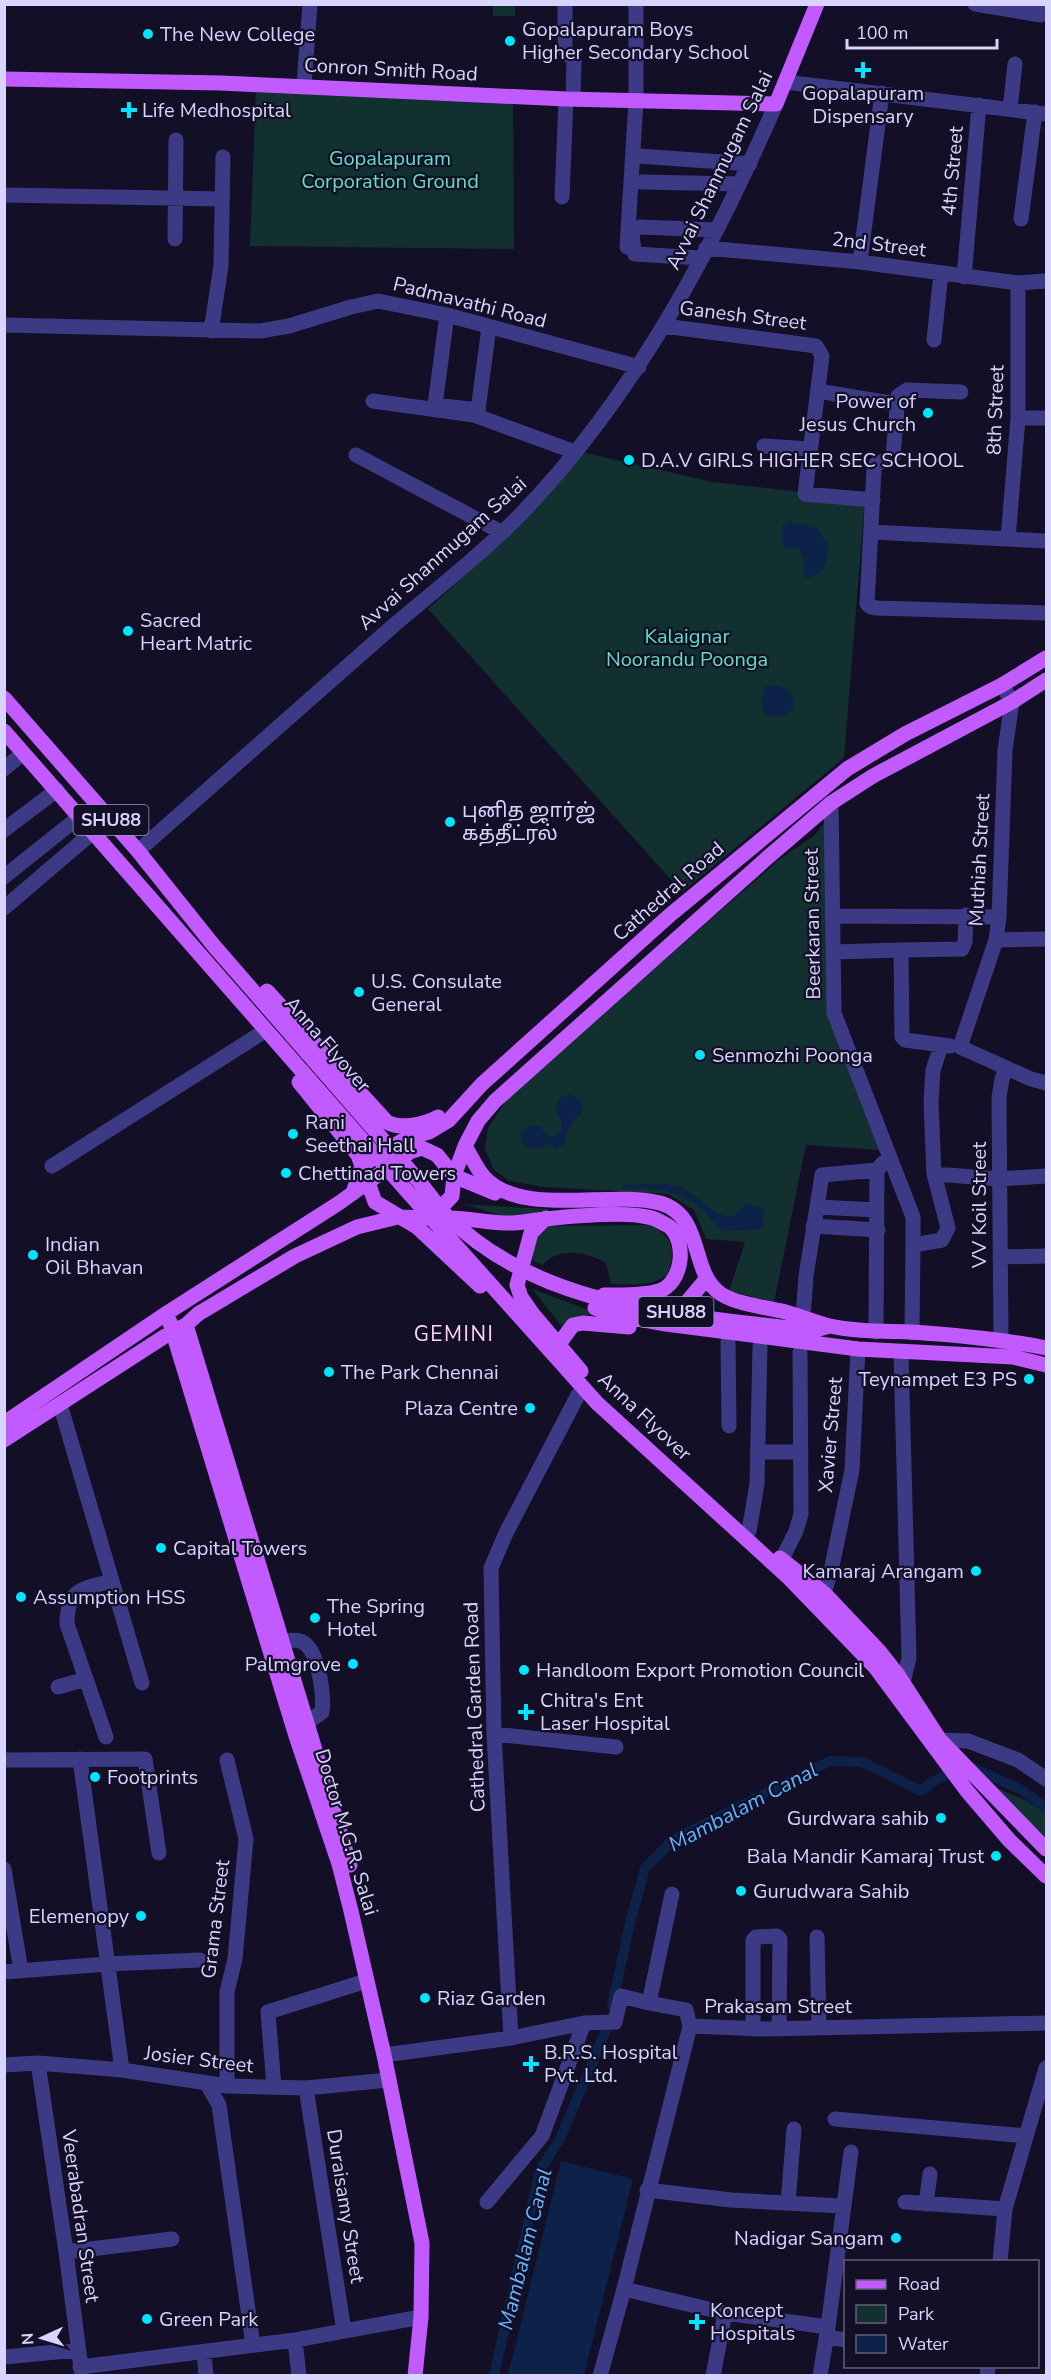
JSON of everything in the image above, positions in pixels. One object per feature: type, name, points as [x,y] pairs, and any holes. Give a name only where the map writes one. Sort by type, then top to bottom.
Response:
[{"type":"main road","name":"Avvai Shanmugam Salai","points":[[776,104],[817,4]]},
{"type":"main road","name":"Conron Smith Road","points":[[4,79],[304,86],[569,99],[776,104]]},
{"type":"main road","name":"Cathedral Road","points":[[360,1160],[407,1138],[429,1131],[449,1120],[479,1087],[670,915],[847,769],[905,734],[1002,685],[1047,658]]},
{"type":"main road","name":"Cathedral Road","points":[[434,1221],[452,1196],[454,1176],[465,1146],[478,1121],[495,1101],[758,866],[831,803],[869,778],[1012,702],[1047,680]]},
{"type":"main road","name":"SHU88","points":[[4,698],[138,851],[212,956]]},
{"type":"main road","name":"SHU88","points":[[4,731],[79,818],[212,956]]},
{"type":"main road","points":[[479,1087],[435,1119],[416,1124],[393,1126],[356,1090],[229,948],[212,956],[207,971],[360,1160],[375,1202],[417,1227],[487,1292],[605,1423],[685,1495],[706,1502]]},
{"type":"main road","name":"Anna Flyover","points":[[212,956],[434,1221],[597,1403],[804,1594],[875,1667],[898,1700],[950,1758]]},
{"type":"main road","name":"Anna Flyover","points":[[212,956],[445,1214],[475,1240],[508,1263],[542,1280],[583,1295],[807,1342]]},
{"type":"main road","points":[[353,1193],[360,1160],[393,1126]]},
{"type":"main road","points":[[465,1146],[484,1177],[513,1197]]},
{"type":"main road","points":[[4,1423],[167,1313],[368,1183],[410,1152],[422,1148],[437,1155],[454,1176],[513,1197],[640,1200],[661,1204],[678,1212],[691,1231],[707,1278],[720,1293],[829,1326]]},
{"type":"main road","points":[[4,1440],[190,1319],[295,1256],[357,1227],[398,1217],[434,1221],[460,1217],[505,1223],[546,1218],[623,1215],[654,1219],[671,1228],[678,1242],[681,1258],[678,1270],[670,1284],[659,1291],[583,1295]]},
{"type":"main road","points":[[546,1218],[531,1233],[517,1285],[520,1297],[615,1408],[705,1487],[749,1531],[824,1593],[879,1651],[903,1682],[940,1740],[967,1791],[985,1813],[1047,1876]]},
{"type":"main road","name":"Anna Flyover","points":[[434,1221],[506,1271],[542,1288],[617,1315],[807,1342],[829,1326]]},
{"type":"main road","points":[[673,1333],[686,1303],[707,1278]]},
{"type":"main road","name":"Doctor M.G.R. Salai","points":[[167,1313],[179,1328],[350,1864],[389,2054],[422,2197],[429,2244],[426,2335],[422,2376]]},
{"type":"main road","points":[[559,1344],[573,1325],[584,1323],[760,1346],[807,1342],[810,1353],[827,1345],[901,1352],[1013,1357],[1047,1365]]},
{"type":"main road","name":"SHU88","points":[[829,1326],[876,1332],[912,1332],[1047,1348]]},
{"type":"main road","name":"Doctor M.G.R. Salai","points":[[179,1328],[296,1736],[341,1870],[366,1981],[389,2054],[388,2080],[422,2243],[421,2317],[415,2376]]},
{"type":"main road","points":[[950,1758],[1047,1849]]},
{"type":"street","points":[[304,86],[310,4]]},
{"type":"street","points":[[562,197],[574,61],[565,50],[565,4]]},
{"type":"street","points":[[627,247],[636,101],[636,4]]},
{"type":"street","points":[[975,4],[1041,15],[1044,5]]},
{"type":"street","points":[[1010,109],[1015,64]]},
{"type":"street","points":[[785,82],[1041,113],[1022,219]]},
{"type":"street","points":[[860,262],[882,93]]},
{"type":"street","name":"Avvai Shanmugam Salai","points":[[138,851],[517,518],[575,452],[639,367],[664,326],[740,184],[776,104]]},
{"type":"street","name":"4th Street","points":[[964,277],[979,105]]},
{"type":"street","points":[[175,238],[176,140]]},
{"type":"street","points":[[639,156],[750,164]]},
{"type":"street","points":[[211,331],[221,266],[223,157]]},
{"type":"street","points":[[642,182],[740,184]]},
{"type":"street","points":[[4,195],[222,199]]},
{"type":"street","name":"2nd Street","points":[[716,230],[640,227],[634,229],[632,238],[635,254],[704,253],[860,262],[1018,283],[1047,281]]},
{"type":"street","points":[[934,340],[941,273]]},
{"type":"street","name":"8th Street","points":[[1008,539],[1018,418],[1018,283]]},
{"type":"street","name":"Padmavathi Road","points":[[4,325],[260,331],[289,326],[378,301],[447,315],[639,367]]},
{"type":"street","points":[[447,315],[435,405],[478,411],[489,327]]},
{"type":"street","name":"Ganesh Street","points":[[664,326],[816,346],[822,356],[818,391]]},
{"type":"street","points":[[961,392],[907,390],[898,396],[892,458],[876,464],[867,604],[877,608],[1047,613]]},
{"type":"street","points":[[873,500],[805,494],[818,391],[896,404]]},
{"type":"street","points":[[373,401],[474,415],[575,452]]},
{"type":"street","points":[[1018,418],[1047,418]]},
{"type":"street","points":[[764,446],[810,449]]},
{"type":"street","points":[[356,455],[501,532]]},
{"type":"street","points":[[872,531],[1047,541]]},
{"type":"street","points":[[1002,685],[1012,702]]},
{"type":"street","name":"Muthiah Street","points":[[960,1047],[996,940],[999,917],[1005,750],[1012,702]]},
{"type":"street","points":[[4,769],[23,753]]},
{"type":"street","points":[[4,830],[57,790]]},
{"type":"street","name":"Beerkaran Street","points":[[831,803],[834,1013],[913,1217],[912,1332]]},
{"type":"street","points":[[4,877],[79,818]]},
{"type":"street","points":[[7,901],[93,832]]},
{"type":"street","points":[[834,915],[999,917]]},
{"type":"street","points":[[834,952],[962,949],[965,942],[966,915]]},
{"type":"street","points":[[996,940],[1047,939]]},
{"type":"street","points":[[901,950],[902,1037],[905,1040],[960,1047],[1006,1069],[1047,1083]]},
{"type":"street","points":[[52,1166],[260,1034]]},
{"type":"street","points":[[913,1245],[942,1240],[948,1228],[934,1174],[931,1102],[933,1070],[941,1046]]},
{"type":"street","name":"VV Koil Street","points":[[1001,1342],[999,1097],[1006,1069]]},
{"type":"street","points":[[876,1332],[877,1170],[888,1155]]},
{"type":"street","points":[[803,1317],[813,1226],[822,1175],[877,1170]]},
{"type":"street","points":[[934,1174],[1000,1179],[1047,1176]]},
{"type":"street","points":[[818,1207],[877,1210]]},
{"type":"street","points":[[813,1226],[878,1230]]},
{"type":"street","points":[[1000,1257],[1047,1256]]},
{"type":"street","points":[[728,1342],[729,1426]]},
{"type":"street","points":[[782,1559],[796,1531],[801,1514],[801,1452],[807,1342]]},
{"type":"street","points":[[749,1531],[757,1484],[760,1346]]},
{"type":"street","name":"Xavier Street","points":[[824,1593],[834,1560],[852,1470],[858,1349]]},
{"type":"street","points":[[898,1700],[909,1658],[901,1352]]},
{"type":"street","name":"Cathedral Garden Road","points":[[511,2038],[494,1734],[491,1568],[506,1533],[578,1395]]},
{"type":"street","points":[[60,1404],[142,1683]]},
{"type":"street","points":[[758,1452],[801,1452]]},
{"type":"street","points":[[106,1737],[67,1624],[67,1608],[71,1598],[78,1590],[112,1581]]},
{"type":"street","points":[[280,1642],[296,1640],[303,1643],[314,1657],[324,1698],[322,1712],[305,1724]]},
{"type":"street","points":[[58,1687],[86,1679]]},
{"type":"street","points":[[494,1734],[616,1747]]},
{"type":"street","points":[[940,1740],[968,1741],[1018,1760],[1047,1779]]},
{"type":"street","points":[[80,1759],[122,2070]]},
{"type":"street","points":[[4,1760],[145,1759],[159,1853]]},
{"type":"street","name":"Grama Street","points":[[227,1760],[246,1839],[235,1959],[227,1992],[227,2086]]},
{"type":"street","points":[[4,1869],[21,1971]]},
{"type":"street","points":[[649,2003],[672,1894]]},
{"type":"street","points":[[753,2029],[753,1940],[756,1937],[777,1936],[780,1938],[779,2029]]},
{"type":"street","points":[[817,1937],[819,2028]]},
{"type":"street","points":[[4,1972],[200,1960]]},
{"type":"street","points":[[274,2087],[268,2012],[366,1981]]},
{"type":"street","points":[[389,2054],[511,2038],[584,2023],[615,2022],[621,1996],[686,2010],[690,2026]]},
{"type":"street","points":[[487,2202],[542,2136],[584,2023]]},
{"type":"street","name":"Prakasam Street","points":[[600,2376],[690,2026],[779,2029],[1047,2023]]},
{"type":"street","name":"Josier Street","points":[[4,2065],[38,2063],[122,2070],[227,2086],[306,2088],[388,2080]]},
{"type":"street","name":"Veerabadran Street","points":[[38,2063],[81,2371]]},
{"type":"street","points":[[1000,2260],[1005,2210],[1047,2068]]},
{"type":"street","points":[[207,2084],[219,2105],[253,2345]]},
{"type":"street","name":"Duraisamy Street","points":[[306,2088],[344,2331]]},
{"type":"street","points":[[835,2119],[1026,2136]]},
{"type":"street","points":[[788,2203],[794,2129]]},
{"type":"street","points":[[820,2376],[827,2332],[839,2299],[842,2206],[850,2152]]},
{"type":"street","points":[[926,2204],[930,2174]]},
{"type":"street","points":[[647,2190],[731,2200],[842,2206]]},
{"type":"street","points":[[905,2202],[1005,2210]]},
{"type":"street","points":[[66,2252],[172,2238]]},
{"type":"street","points":[[624,2289],[725,2313],[827,2332],[844,2339]]},
{"type":"street","points":[[713,2376],[725,2313]]},
{"type":"street","points":[[81,2371],[295,2340],[421,2317]]},
{"type":"street","points":[[295,2340],[299,2376]]},
{"type":"street","points":[[4,2357],[77,2350]]},
{"type":"street","points":[[204,2352],[206,2376]]},
{"type":"green space","points":[[493,5],[515,5],[515,16],[493,16]]},
{"type":"green space","name":"Gopalapuram Corporation Ground","points":[[256,89],[513,94],[514,249],[250,246]]},
{"type":"green space","name":"Kalaignar Noorandu Poonga","points":[[581,452],[713,482],[865,499],[844,758],[682,892],[428,609],[524,522]]},
{"type":"green space","name":"Senmozhi Poonga","points":[[825,822],[829,1014],[880,1150],[806,1145],[774,1302],[729,1291],[745,1242],[706,1239],[694,1210],[668,1194],[544,1187],[509,1181],[494,1170],[485,1149],[488,1128],[509,1096],[780,859],[815,835]]},
{"type":"green space","points":[[459,1204],[548,1209],[550,1212],[512,1220]]},
{"type":"green space","points":[[652,1225],[665,1235],[672,1253],[667,1276],[653,1282],[632,1285],[611,1284],[606,1263],[582,1254],[556,1255],[543,1265],[533,1261],[533,1237],[547,1226]]},
{"type":"green space","points":[[532,1289],[597,1313],[577,1317],[564,1329]]},
{"type":"green space","points":[[987,1784],[1023,1799],[1046,1813],[1046,1842]]},
{"type":"water","points":[[789,522],[817,528],[821,534],[828,548],[822,572],[809,578],[803,577],[805,561],[799,549],[785,547],[782,541],[782,526]]},
{"type":"water","points":[[775,685],[790,691],[794,701],[793,709],[781,717],[767,716],[762,706],[766,686]]},
{"type":"water","points":[[570,1094],[578,1098],[583,1106],[581,1115],[573,1121],[569,1128],[564,1145],[556,1149],[548,1144],[534,1149],[526,1147],[521,1140],[521,1134],[529,1125],[540,1127],[548,1136],[554,1136],[560,1132],[562,1123],[557,1104],[561,1097]]},
{"type":"water","points":[[623,1185],[673,1185],[685,1190],[714,1211],[727,1216],[735,1215],[744,1206],[755,1205],[763,1209],[765,1213],[761,1229],[737,1231],[723,1229],[688,1199],[657,1190],[623,1189]]},
{"type":"water","points":[[561,2161],[633,2179],[584,2375],[508,2375]]},
{"type":"waterway","name":"Mambalam Canal","points":[[612,2006],[645,1868],[673,1840],[830,1761],[862,1762],[921,1791],[934,1781],[957,1770]]},
{"type":"waterway","name":"Mambalam Canal","points":[[971,1767],[1020,1789],[1046,1808]]},
{"type":"waterway","name":"Mambalam Canal","points":[[494,2376],[540,2170],[560,2139],[607,2028]]},
{"type":"place","name":"The New College","points":[[148,34]]},
{"type":"place","name":"Gopalapuram Boys Higher Secondary School","points":[[510,41]]},
{"type":"place","name":"Gopalapuram Dispensary","points":[[863,70]]},
{"type":"place","name":"Life Medhospital","points":[[129,110]]},
{"type":"place","name":"Power of Jesus Church","points":[[928,413]]},
{"type":"place","name":"D.A.V GIRLS HIGHER SEC SCHOOL","points":[[629,460]]},
{"type":"place","name":"Sacred Heart Matric","points":[[128,631]]},
{"type":"place","name":"புனித ஜார்ஜ் கத்தீட்ரல்","points":[[450,822]]},
{"type":"place","name":"U.S. Consulate General","points":[[359,992]]},
{"type":"place","name":"Senmozhi Poonga","points":[[700,1055]]},
{"type":"place","name":"Rani Seethai Hall","points":[[293,1134]]},
{"type":"place","name":"Chettinad Towers","points":[[286,1173]]},
{"type":"place","name":"Indian Oil Bhavan","points":[[33,1255]]},
{"type":"place","name":"The Park Chennai","points":[[329,1372]]},
{"type":"place","name":"Teynampet E3 PS","points":[[1029,1379]]},
{"type":"place","name":"Plaza Centre","points":[[530,1408]]},
{"type":"place","name":"Capital Towers","points":[[161,1548]]},
{"type":"place","name":"Kamaraj Arangam","points":[[976,1571]]},
{"type":"place","name":"Assumption HSS","points":[[21,1597]]},
{"type":"place","name":"The Spring Hotel","points":[[315,1618]]},
{"type":"place","name":"Palmgrove","points":[[353,1664]]},
{"type":"place","name":"Handloom Export Promotion Council","points":[[524,1670]]},
{"type":"place","name":"Chitra's Ent Laser Hospital","points":[[526,1712]]},
{"type":"place","name":"Footprints","points":[[95,1777]]},
{"type":"place","name":"Gurdwara sahib","points":[[941,1818]]},
{"type":"place","name":"Bala Mandir Kamaraj Trust","points":[[996,1856]]},
{"type":"place","name":"Gurudwara Sahib","points":[[741,1891]]},
{"type":"place","name":"Elemenopy","points":[[141,1916]]},
{"type":"place","name":"Riaz Garden","points":[[425,1998]]},
{"type":"place","name":"B.R.S. Hospital Pvt. Ltd.","points":[[531,2064]]},
{"type":"place","name":"Nadigar Sangam","points":[[896,2238]]},
{"type":"place","name":"Green Park","points":[[147,2319]]},
{"type":"place","name":"Koncept Hospitals","points":[[697,2322]]},
{"type":"district","name":"GEMINI","points":[[454,1334]]}]
